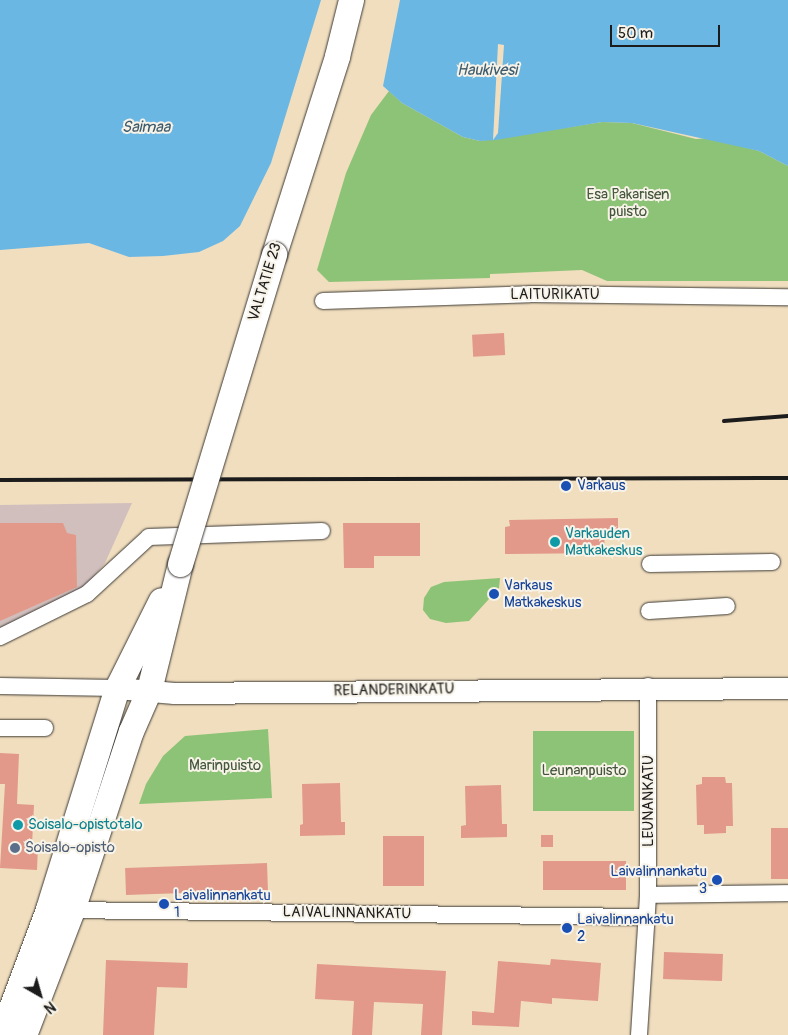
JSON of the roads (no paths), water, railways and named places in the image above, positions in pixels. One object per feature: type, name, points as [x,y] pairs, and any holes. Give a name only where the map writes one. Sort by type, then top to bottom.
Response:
[{"type":"highway","name":"VALTATIE 23","points":[[60,910],[149,690],[178,570],[336,56],[350,0]]},
{"type":"highway","name":"VALTATIE 23","points":[[60,910],[117,688],[178,570]]},
{"type":"highway","points":[[1,1035],[60,910]]},
{"type":"highway","points":[[24,1035],[60,910]]},
{"type":"main road","name":"RELANDERINKATU","points":[[117,688],[174,693],[648,686],[788,688]]},
{"type":"street","name":"LAITURIKATU","points":[[323,301],[530,294],[788,297]]},
{"type":"street","points":[[0,637],[87,594],[149,536],[322,531]]},
{"type":"street","points":[[650,564],[772,562]]},
{"type":"street","points":[[649,611],[727,606]]},
{"type":"street","name":"RELANDERINKATU","points":[[0,686],[117,688]]},
{"type":"street","name":"LEUNANKATU","points":[[639,1035],[648,895],[648,686]]},
{"type":"street","points":[[0,728],[45,728]]},
{"type":"street","points":[[648,895],[788,893]]},
{"type":"street","name":"LAIVALINNANKATU","points":[[60,910],[647,917]]},
{"type":"water","name":"Saimaa","points":[[0,0],[321,0],[271,163],[240,226],[223,241],[199,252],[163,256],[129,257],[89,243],[0,250]]},
{"type":"water","name":"Haukivesi","points":[[400,0],[788,0],[788,166],[759,151],[632,123],[602,122],[496,140],[480,141],[463,137],[402,103],[383,86]]},
{"type":"railway","points":[[724,421],[788,416]]},
{"type":"railway","points":[[0,480],[788,478]]},
{"type":"place","name":"Varkaus","points":[[566,486]]},
{"type":"place","name":"Varkauden Matkakeskus","points":[[555,542]]},
{"type":"place","name":"Varkaus Matkakeskus","points":[[494,594]]},
{"type":"place","name":"Soisalo-opistotalo","points":[[18,825]]},
{"type":"place","name":"Soisalo-opisto","points":[[15,848]]},
{"type":"place","name":"Laivalinnankatu 3","points":[[717,880]]},
{"type":"place","name":"Laivalinnankatu 1","points":[[164,904]]},
{"type":"place","name":"Laivalinnankatu 2","points":[[567,928]]},
{"type":"park label","name":"Esa Pakarisen puisto","points":[[628,202]]},
{"type":"park label","name":"Marinpuisto","points":[[225,766]]},
{"type":"park label","name":"Leunanpuisto","points":[[584,771]]}]
